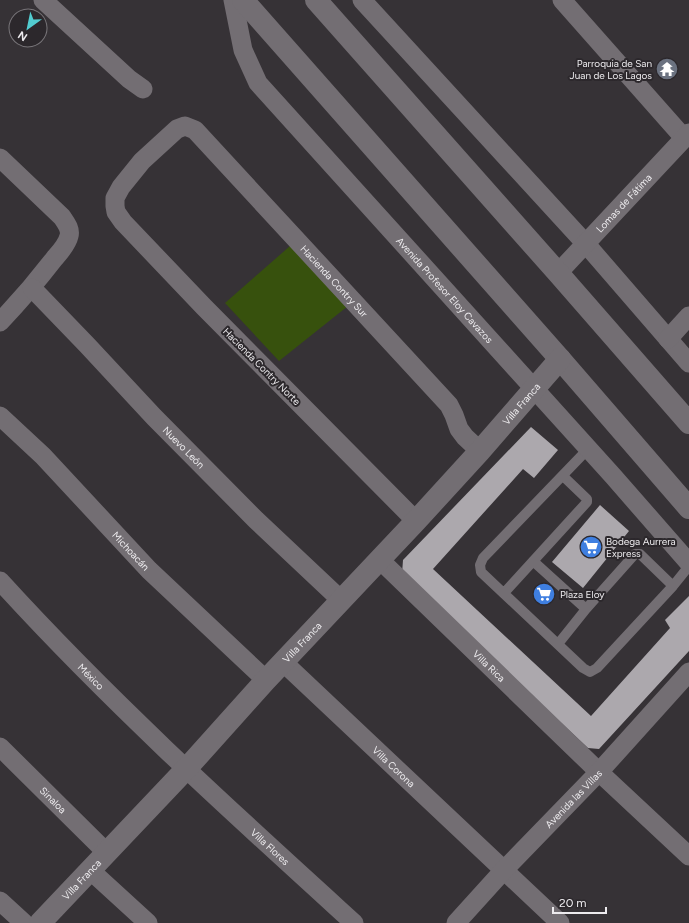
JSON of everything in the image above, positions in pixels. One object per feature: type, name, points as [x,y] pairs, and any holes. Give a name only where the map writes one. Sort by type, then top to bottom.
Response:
[{"type":"main road","points":[[243,0],[560,359],[689,508]]},
{"type":"main road","points":[[316,0],[689,423]]},
{"type":"main road","name":"Villa Franca","points":[[40,923],[187,768],[266,680],[284,663],[341,600],[380,560],[480,451],[560,359]]},
{"type":"street","points":[[43,0],[129,79],[143,89]]},
{"type":"street","name":"Avenida Profesor Eloy Cavazos","points":[[233,0],[243,50],[258,83],[588,448],[689,563]]},
{"type":"street","points":[[362,0],[586,244],[689,363]]},
{"type":"street","points":[[562,0],[687,136]]},
{"type":"street","name":"Hacienda Contry Sur","points":[[115,206],[115,198],[121,187],[142,160],[177,128],[185,126],[194,130],[449,406],[459,429],[480,451]]},
{"type":"street","name":"Lomas de Fátima","points":[[558,273],[687,136]]},
{"type":"street","points":[[0,158],[62,217],[69,232],[69,238],[64,246],[32,288],[0,322]]},
{"type":"street","name":"Hacienda Contry Norte","points":[[115,206],[116,212],[123,222],[193,296],[416,520]]},
{"type":"street","name":"Nuevo León","points":[[32,288],[88,345],[154,417],[250,514],[341,600]]},
{"type":"street","points":[[668,339],[689,316]]},
{"type":"street","name":"Michoacán","points":[[0,416],[43,456],[149,570],[266,680]]},
{"type":"street","name":"Villa Rica","points":[[380,560],[599,772],[689,856]]},
{"type":"street","name":"México","points":[[0,581],[41,626],[125,711],[187,768]]},
{"type":"street","name":"Villa Corona","points":[[284,663],[560,923]]},
{"type":"street","name":"Avenida las Villas","points":[[456,923],[504,870],[599,772],[689,672]]},
{"type":"street","name":"Sinaloa","points":[[0,747],[106,852]]},
{"type":"street","name":"Villa Flores","points":[[187,768],[267,844],[354,923]]},
{"type":"street","points":[[90,870],[148,923]]},
{"type":"street","points":[[0,901],[24,923]]},
{"type":"lane","points":[[588,448],[563,476],[483,558],[480,563],[481,572],[583,668],[590,672],[593,671],[674,586],[689,566]]},
{"type":"lane","points":[[504,593],[588,501],[563,476]]},
{"type":"lane","points":[[558,644],[586,608],[636,554],[640,554],[674,586]]},
{"type":"lane","points":[[533,561],[586,608]]},
{"type":"green space","points":[[290,246],[348,306],[279,361],[225,303]]},
{"type":"building","points":[[531,427],[558,450],[534,478],[523,469],[433,569],[591,716],[670,628],[665,620],[689,596],[689,651],[599,749],[588,748],[402,574],[403,560]]},
{"type":"building","name":"Bodega Aurrera Express","points":[[600,505],[629,531],[583,588],[552,562]]},
{"type":"place","name":"Parroquia de San Juan de Los Lagos","points":[[667,69]]},
{"type":"place","name":"Bodega Aurrera Express","points":[[591,547]]},
{"type":"place","name":"Plaza Eloy","points":[[544,594]]}]
